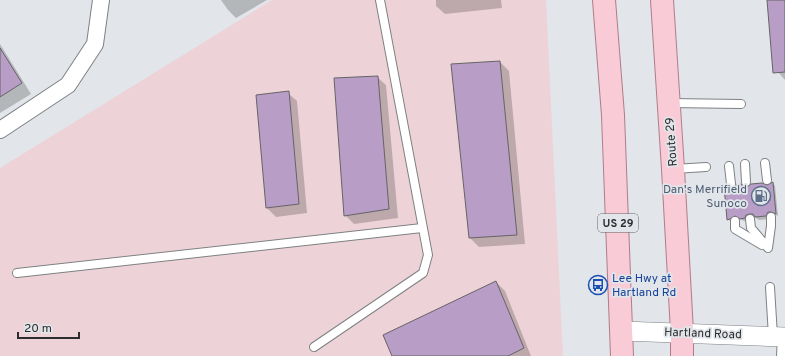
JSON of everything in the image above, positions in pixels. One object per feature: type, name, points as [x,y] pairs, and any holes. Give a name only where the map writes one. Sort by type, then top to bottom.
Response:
[{"type":"main road","name":"US 29","points":[[604,0],[613,115],[622,356]]},
{"type":"main road","name":"Route 29","points":[[662,0],[673,169],[682,356]]},
{"type":"street","points":[[0,130],[68,85],[95,44],[101,0]]},
{"type":"street","name":"Hartland Road","points":[[622,331],[682,332],[780,337]]},
{"type":"lane","points":[[314,347],[423,273],[428,255],[380,0]]},
{"type":"lane","points":[[669,103],[741,104]]},
{"type":"lane","points":[[766,163],[767,180]]},
{"type":"lane","points":[[745,164],[746,182]]},
{"type":"lane","points":[[729,166],[731,184]]},
{"type":"lane","points":[[673,169],[706,167]]},
{"type":"lane","points":[[768,248],[772,226],[771,217]]},
{"type":"lane","points":[[750,219],[751,228],[768,248]]},
{"type":"lane","points":[[735,221],[735,229],[768,248]]},
{"type":"lane","points":[[18,273],[422,228]]},
{"type":"lane","points":[[770,287],[780,337],[782,356]]},
{"type":"shaded area","points":[[272,0],[546,0],[563,356],[0,356],[0,168]]},
{"type":"building","points":[[767,0],[785,0],[785,72],[773,73]]},
{"type":"building","points":[[0,48],[22,83],[0,97]]},
{"type":"building","points":[[500,61],[517,235],[469,238],[451,64]]},
{"type":"building","points":[[378,76],[389,209],[344,216],[334,78]]},
{"type":"building","points":[[289,91],[299,204],[266,208],[256,95]]},
{"type":"building","points":[[773,182],[776,214],[768,212],[766,216],[755,217],[753,214],[750,214],[746,215],[745,218],[740,219],[735,216],[727,220],[724,186],[731,189],[735,188],[736,185],[741,184],[743,187],[747,187],[751,184],[762,183],[767,185]]},
{"type":"building","points":[[496,281],[524,348],[508,356],[392,356],[383,335]]},
{"type":"place","name":"Dan's Merrifield Sunoco","points":[[761,196]]},
{"type":"place","name":"Lee Hwy at Hartland Rd","points":[[598,285]]}]
